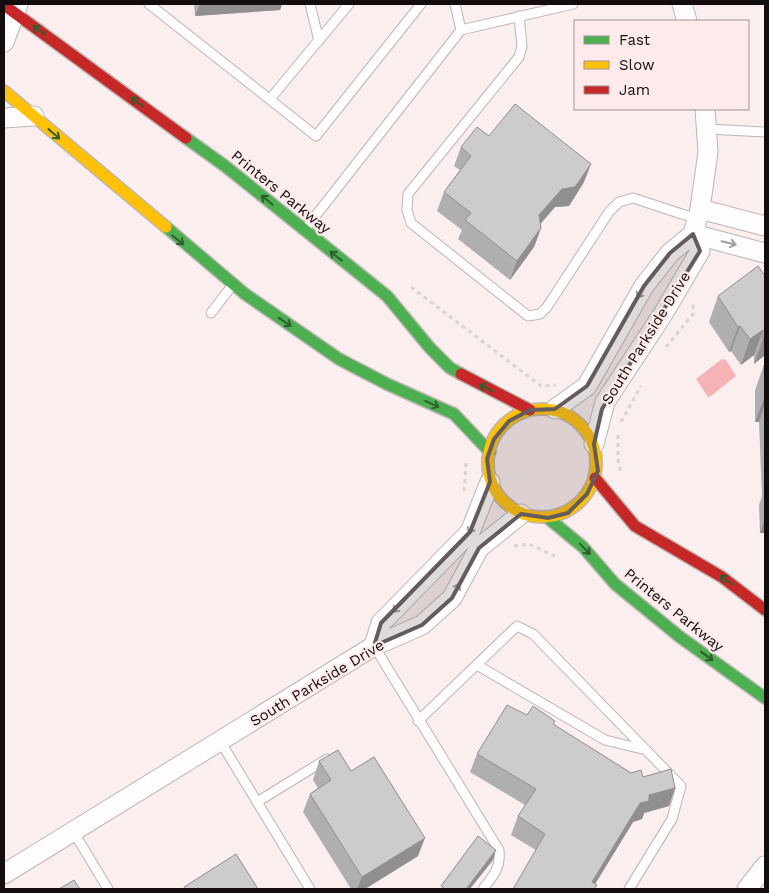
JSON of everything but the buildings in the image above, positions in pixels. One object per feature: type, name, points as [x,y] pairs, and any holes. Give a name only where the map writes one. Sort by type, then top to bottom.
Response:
[{"type":"main road","name":"Printers Parkway","points":[[12,7],[177,130],[387,296],[430,348],[450,368],[530,410]]},
{"type":"main road","points":[[4,91],[233,285],[339,359],[387,384],[454,414],[490,452]]},
{"type":"main road","points":[[555,409],[530,410],[509,421],[494,439],[487,459],[490,482],[500,496],[521,514],[548,518],[568,512],[587,494],[595,478],[635,526],[722,577],[765,610]]},
{"type":"main road","name":"South Parkside Drive","points":[[555,409],[578,422],[594,444],[598,471],[595,478]]},
{"type":"main road","name":"Printers Parkway","points":[[548,518],[583,547],[615,584],[680,637],[765,698]]},
{"type":"street","points":[[682,4],[687,20]]},
{"type":"street","points":[[4,42],[12,7]]},
{"type":"street","name":"South Parkside Drive","points":[[594,444],[605,402],[658,322],[700,251],[697,221],[707,161],[705,110]]},
{"type":"street","points":[[4,118],[34,116]]},
{"type":"street","points":[[697,221],[765,226]]},
{"type":"street","points":[[697,221],[765,252]]},
{"type":"street","name":"South Parkside Drive","points":[[555,409],[587,386],[644,286],[697,221]]},
{"type":"street","points":[[374,646],[381,623],[470,532],[490,482]]},
{"type":"street","name":"South Parkside Drive","points":[[4,874],[374,646],[422,625],[452,598],[479,548],[521,514]]},
{"type":"street","points":[[747,889],[765,866]]},
{"type":"lane","points":[[149,4],[316,136],[421,4]]},
{"type":"lane","points":[[310,4],[319,41]]},
{"type":"lane","points":[[270,99],[349,4]]},
{"type":"lane","points":[[455,4],[461,30]]},
{"type":"lane","points":[[304,231],[461,30],[573,4]]},
{"type":"lane","points":[[519,16],[522,46],[519,57],[408,194],[406,210],[411,223],[528,316],[540,314],[548,307],[609,212],[619,202],[633,198],[697,221]]},
{"type":"lane","points":[[707,129],[765,132]]},
{"type":"lane","points":[[211,312],[233,285]]},
{"type":"lane","points":[[418,721],[517,626],[533,634],[681,786],[672,819],[629,889]]},
{"type":"lane","points":[[374,646],[418,721],[499,850],[500,861],[497,871],[483,889]]},
{"type":"lane","points":[[476,664],[605,740],[643,749]]},
{"type":"lane","points":[[220,741],[310,889]]},
{"type":"lane","points":[[257,802],[338,753]]},
{"type":"lane","points":[[73,831],[108,889]]},
{"type":"path","points":[[664,350],[694,314],[692,265]]},
{"type":"path","points":[[622,478],[618,460],[618,428],[644,379]]},
{"type":"path","points":[[463,457],[466,464],[464,494]]},
{"type":"path","points":[[507,551],[512,546],[529,544],[559,558]]},
{"type":"highlighted area","points":[[693,234],[700,251],[602,409],[594,444],[598,471],[587,494],[568,513],[548,518],[521,514],[479,548],[452,598],[422,625],[374,646],[381,623],[470,532],[490,482],[487,459],[494,439],[509,421],[530,410],[555,409],[587,386],[644,286],[670,253]]},
{"type":"shaded area","points":[[722,359],[726,360],[736,376],[708,397],[696,379]]},
{"type":"traffic: fast","points":[[186,138],[225,166],[387,296],[430,348],[450,368],[461,374]]},
{"type":"traffic: fast","points":[[166,227],[245,294],[339,359],[387,384],[454,414],[490,452]]},
{"type":"traffic: fast","points":[[548,518],[583,547],[615,584],[680,637],[765,698]]},
{"type":"traffic: slow","points":[[4,91],[166,227]]},
{"type":"traffic: slow","points":[[542,409],[563,413],[580,425],[592,442],[596,463],[592,484],[580,501],[563,513],[542,517],[521,513],[504,501],[492,484],[488,463],[492,442],[504,425],[521,413],[542,409]]},
{"type":"traffic: jam","points":[[4,5],[186,138]]},
{"type":"traffic: jam","points":[[461,374],[530,410]]},
{"type":"traffic: jam","points":[[595,478],[635,526],[722,577],[765,610]]}]
